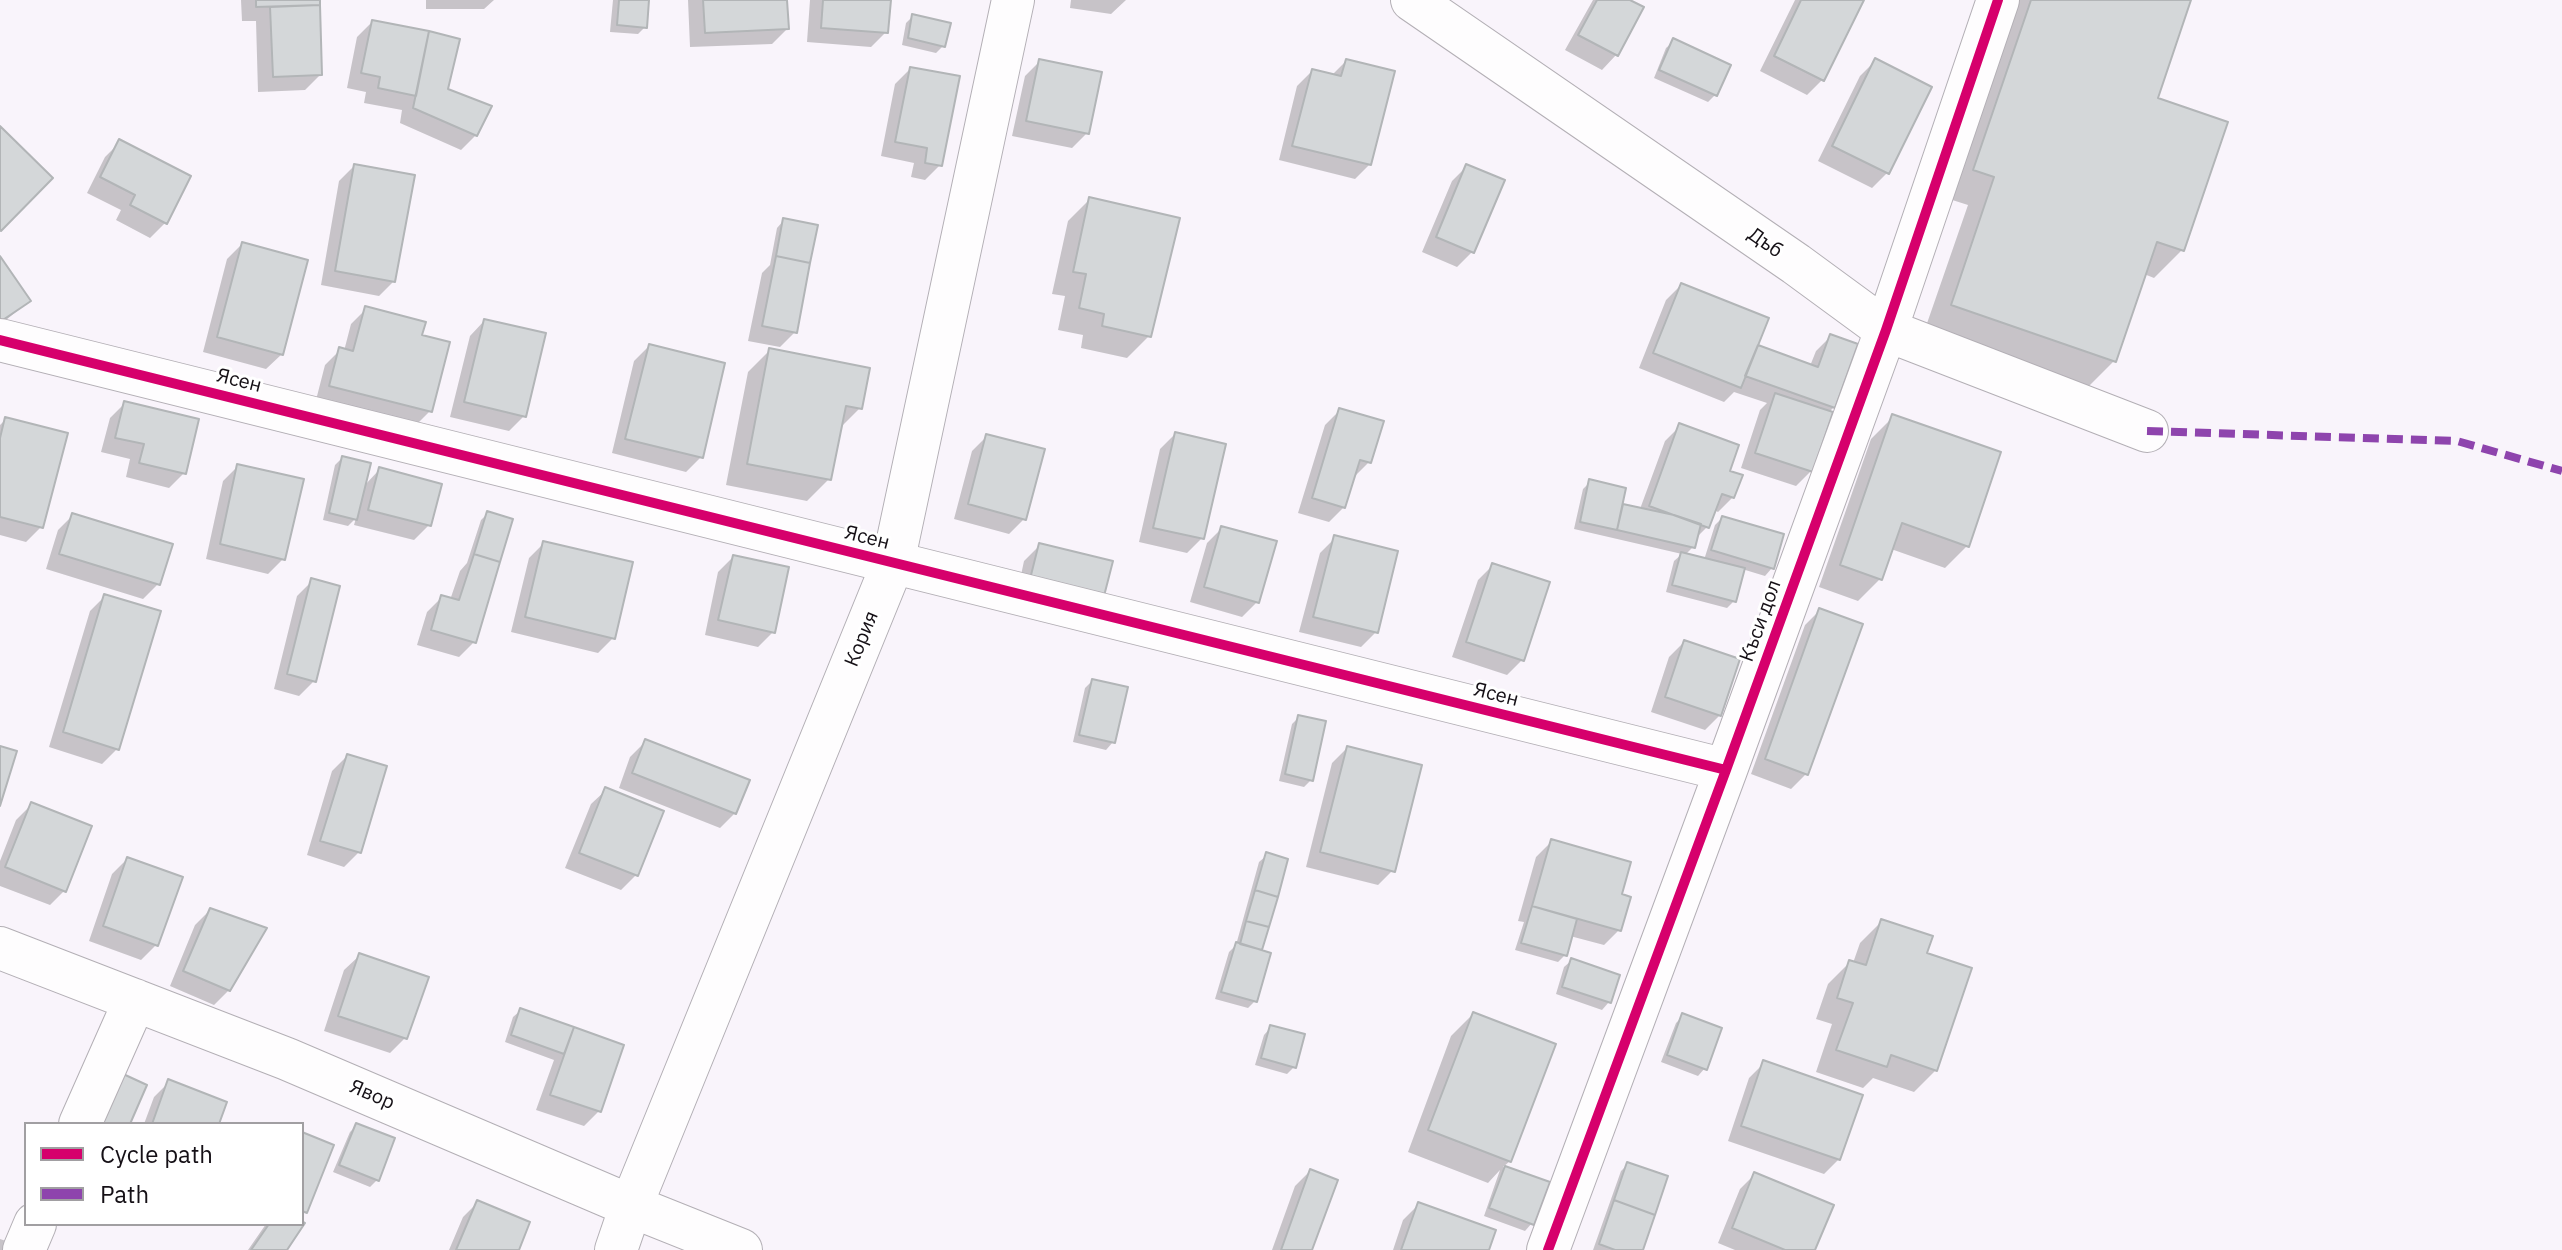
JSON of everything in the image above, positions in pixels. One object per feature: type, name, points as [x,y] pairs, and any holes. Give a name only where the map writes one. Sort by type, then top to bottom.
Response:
[{"type":"street","name":"Кория","points":[[616,1250],[631,1206],[893,563],[1013,0]]},
{"type":"street","name":"Дъб","points":[[1412,0],[1796,264],[1886,330],[2147,431]]},
{"type":"street","name":"Къси дол","points":[[1548,1250],[1886,330],[1998,0]]},
{"type":"street","name":"Ясен","points":[[0,340],[1726,770]]},
{"type":"street","name":"Явор","points":[[0,948],[287,1059],[741,1250]]},
{"type":"street","points":[[81,1122],[135,1000]]},
{"type":"street","points":[[24,1250],[34,1226]]},
{"type":"building","points":[[256,0],[320,0],[320,5],[256,7]]},
{"type":"building","points":[[619,0],[649,0],[647,28],[617,25]]},
{"type":"building","points":[[703,0],[787,0],[789,29],[705,33]]},
{"type":"building","points":[[823,0],[891,0],[888,33],[821,28]]},
{"type":"building","points":[[1597,0],[1630,0],[1644,7],[1618,56],[1578,35]]},
{"type":"building","points":[[1801,0],[1864,0],[1824,81],[1774,56]]},
{"type":"building","points":[[2031,0],[2191,0],[2158,98],[2228,122],[2184,251],[2157,242],[2116,362],[1951,305],[1994,177],[1973,170]]},
{"type":"building","points":[[320,5],[322,75],[273,77],[270,7]]},
{"type":"building","points":[[912,14],[951,23],[945,47],[908,38]]},
{"type":"building","points":[[372,20],[429,31],[416,96],[378,88],[380,77],[361,73]]},
{"type":"building","points":[[429,31],[460,39],[448,89],[492,106],[477,136],[413,108]]},
{"type":"building","points":[[1673,38],[1731,65],[1717,96],[1659,70]]},
{"type":"building","points":[[1875,58],[1932,87],[1889,174],[1832,146]]},
{"type":"building","points":[[1039,59],[1102,72],[1089,134],[1026,121]]},
{"type":"building","points":[[1346,59],[1395,71],[1371,165],[1292,146],[1312,69],[1341,76]]},
{"type":"building","points":[[910,67],[960,76],[942,166],[925,163],[927,148],[895,142]]},
{"type":"building","points":[[0,126],[53,178],[1,231],[0,229]]},
{"type":"building","points":[[119,139],[191,176],[167,224],[130,205],[135,195],[100,177]]},
{"type":"building","points":[[354,164],[415,175],[395,282],[335,271]]},
{"type":"building","points":[[1466,164],[1505,180],[1474,253],[1436,237]]},
{"type":"building","points":[[1089,197],[1180,218],[1151,337],[1102,326],[1104,314],[1079,308],[1086,274],[1073,272]]},
{"type":"building","points":[[783,218],[818,225],[810,263],[776,256]]},
{"type":"building","points":[[242,242],[308,260],[283,355],[217,337]]},
{"type":"building","points":[[0,256],[31,301],[0,322]]},
{"type":"building","points":[[776,256],[810,263],[797,333],[762,326]]},
{"type":"building","points":[[1681,283],[1769,318],[1741,388],[1653,353]]},
{"type":"building","points":[[365,306],[426,322],[422,335],[450,342],[432,412],[329,386],[339,347],[353,351]]},
{"type":"building","points":[[484,319],[546,333],[526,417],[464,402]]},
{"type":"building","points":[[1830,334],[1858,344],[1835,408],[1745,376],[1758,345],[1818,367]]},
{"type":"building","points":[[649,344],[725,363],[703,458],[625,439]]},
{"type":"building","points":[[769,348],[870,368],[862,409],[846,406],[831,480],[747,464]]},
{"type":"building","points":[[1775,393],[1833,412],[1813,472],[1755,453]]},
{"type":"building","points":[[124,401],[199,419],[186,474],[139,463],[144,444],[115,438]]},
{"type":"building","points":[[1339,408],[1384,421],[1371,463],[1360,460],[1345,508],[1312,498]]},
{"type":"building","points":[[1892,414],[2001,452],[1969,547],[1902,523],[1882,580],[1840,565]]},
{"type":"building","points":[[5,417],[68,433],[43,528],[0,517],[0,438]]},
{"type":"building","points":[[1679,423],[1739,445],[1730,471],[1743,475],[1734,498],[1722,494],[1709,528],[1649,506]]},
{"type":"building","points":[[1175,432],[1226,444],[1204,539],[1153,528]]},
{"type":"building","points":[[986,434],[1045,449],[1026,520],[968,504]]},
{"type":"building","points":[[342,456],[371,463],[357,520],[329,513]]},
{"type":"building","points":[[237,464],[304,479],[285,560],[220,544]]},
{"type":"building","points":[[379,467],[442,484],[431,526],[368,510]]},
{"type":"building","points":[[1589,479],[1626,488],[1617,530],[1580,522]]},
{"type":"building","points":[[1623,504],[1701,524],[1695,548],[1617,530]]},
{"type":"building","points":[[487,511],[513,519],[500,562],[474,554]]},
{"type":"building","points":[[72,513],[173,544],[160,585],[59,554]]},
{"type":"building","points":[[1722,516],[1784,534],[1774,569],[1711,550]]},
{"type":"building","points":[[1221,526],[1277,541],[1259,603],[1204,587]]},
{"type":"building","points":[[1334,535],[1398,551],[1378,633],[1313,617]]},
{"type":"building","points":[[543,541],[633,562],[615,639],[525,617]]},
{"type":"building","points":[[1039,543],[1113,561],[1104,596],[1030,579]]},
{"type":"building","points":[[1681,552],[1745,568],[1736,602],[1672,585]]},
{"type":"building","points":[[474,554],[500,562],[476,643],[431,630],[441,595],[459,600]]},
{"type":"building","points":[[733,555],[789,567],[775,633],[718,620]]},
{"type":"building","points":[[1492,563],[1550,582],[1524,661],[1466,642]]},
{"type":"building","points":[[311,578],[340,586],[316,682],[287,674]]},
{"type":"building","points":[[104,594],[161,611],[119,750],[63,732]]},
{"type":"building","points":[[1819,608],[1863,624],[1808,775],[1765,759]]},
{"type":"building","points":[[1684,640],[1740,659],[1721,716],[1665,697]]},
{"type":"building","points":[[1092,679],[1128,687],[1115,743],[1079,735]]},
{"type":"building","points":[[1298,715],[1326,721],[1313,781],[1285,774]]},
{"type":"building","points":[[645,739],[750,780],[736,814],[632,773]]},
{"type":"building","points":[[0,746],[17,751],[0,806]]},
{"type":"building","points":[[1347,746],[1422,765],[1395,872],[1320,852]]},
{"type":"building","points":[[347,754],[387,766],[361,853],[320,841]]},
{"type":"building","points":[[605,787],[664,811],[638,876],[579,853]]},
{"type":"building","points":[[31,802],[92,826],[66,892],[5,867]]},
{"type":"building","points":[[1551,839],[1631,862],[1622,894],[1631,897],[1621,931],[1532,906]]},
{"type":"building","points":[[1266,852],[1288,859],[1278,897],[1255,890]]},
{"type":"building","points":[[127,857],[183,877],[158,946],[103,926]]},
{"type":"building","points":[[1255,890],[1278,897],[1269,927],[1246,921]]},
{"type":"building","points":[[1532,906],[1577,919],[1567,956],[1521,943]]},
{"type":"building","points":[[210,908],[267,928],[230,991],[183,971]]},
{"type":"building","points":[[1881,919],[1933,936],[1927,953],[1972,968],[1937,1071],[1891,1055],[1887,1067],[1836,1050],[1853,1003],[1837,998],[1849,960],[1866,965]]},
{"type":"building","points":[[1246,921],[1269,927],[1262,950],[1240,944]]},
{"type":"building","points":[[1236,942],[1271,953],[1257,1002],[1221,992]]},
{"type":"building","points":[[359,953],[429,977],[407,1039],[338,1016]]},
{"type":"building","points":[[1571,958],[1620,975],[1611,1003],[1562,987]]},
{"type":"building","points":[[520,1008],[574,1027],[564,1054],[511,1035]]},
{"type":"building","points":[[1473,1012],[1556,1044],[1511,1162],[1428,1130]]},
{"type":"building","points":[[1682,1013],[1722,1028],[1707,1070],[1667,1055]]},
{"type":"building","points":[[1270,1025],[1305,1034],[1296,1068],[1261,1058]]},
{"type":"building","points":[[574,1027],[624,1045],[601,1112],[550,1095]]},
{"type":"building","points":[[1763,1060],[1863,1095],[1840,1160],[1741,1126]]},
{"type":"building","points":[[121,1073],[147,1085],[131,1122],[100,1122]]},
{"type":"building","points":[[168,1079],[227,1102],[220,1122],[153,1122]]},
{"type":"building","points":[[356,1123],[395,1138],[379,1181],[339,1165]]},
{"type":"building","points":[[304,1133],[334,1145],[307,1213],[304,1212]]},
{"type":"building","points":[[1627,1162],[1668,1176],[1655,1215],[1614,1200]]},
{"type":"building","points":[[1505,1166],[1550,1182],[1534,1225],[1489,1208]]},
{"type":"building","points":[[1310,1169],[1338,1180],[1312,1250],[1281,1250]]},
{"type":"building","points":[[1754,1172],[1834,1205],[1815,1250],[1785,1250],[1732,1228]]},
{"type":"building","points":[[477,1200],[530,1222],[519,1250],[456,1250]]},
{"type":"building","points":[[1614,1200],[1655,1215],[1643,1250],[1615,1250],[1599,1244]]},
{"type":"building","points":[[1418,1202],[1496,1230],[1489,1250],[1401,1250]]},
{"type":"building","points":[[268,1226],[303,1226],[287,1250],[251,1250]]},
{"type":"marked path","points":[[2147,431],[2457,441],[2562,471]]},
{"type":"cycle path","points":[[1548,1250],[1886,330],[1998,0]]},
{"type":"cycle path","points":[[0,340],[1726,770]]}]
